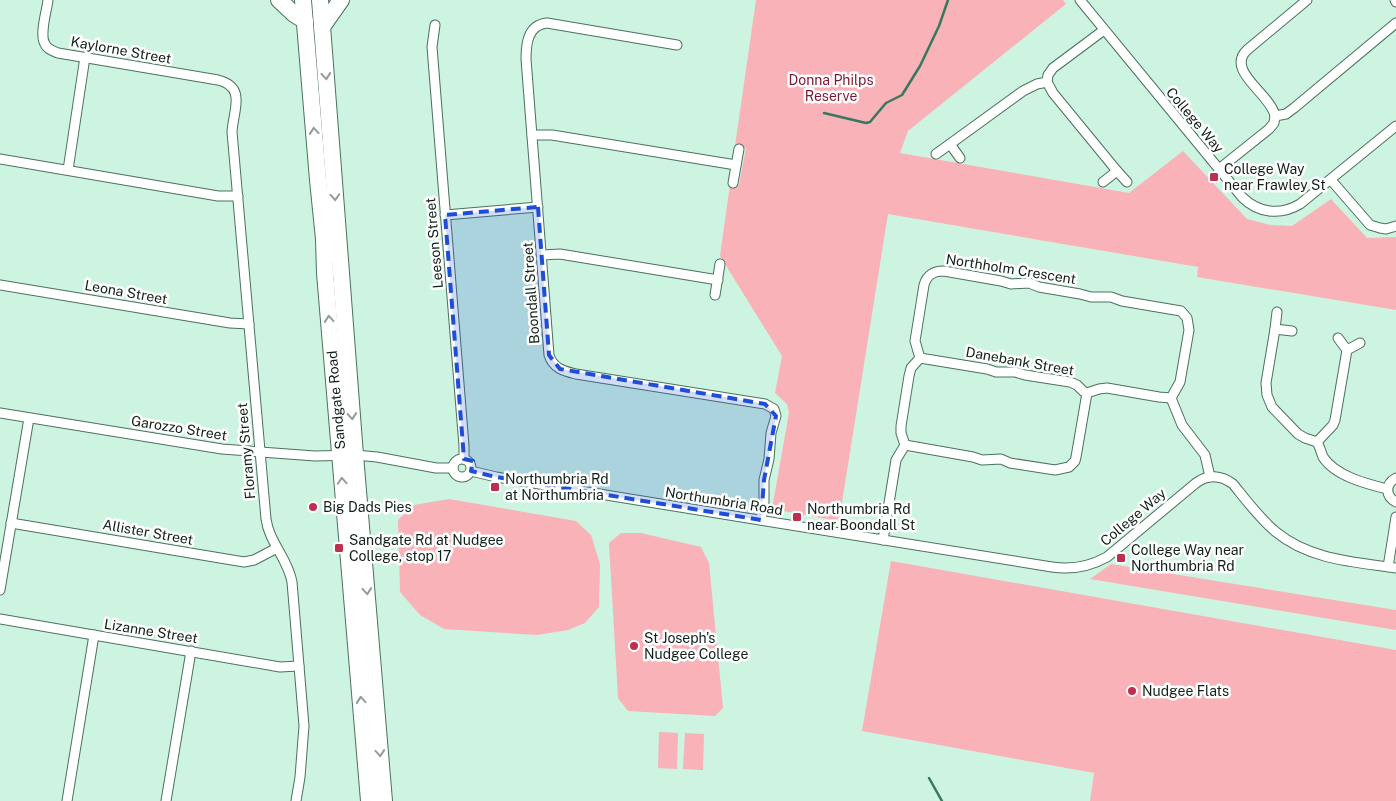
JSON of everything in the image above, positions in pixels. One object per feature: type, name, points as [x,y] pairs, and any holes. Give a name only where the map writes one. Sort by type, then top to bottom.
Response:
[{"type":"highway","points":[[279,0],[305,21]]},
{"type":"highway","name":"Sandgate Road","points":[[303,0],[324,239],[325,273],[348,455],[384,801]]},
{"type":"highway","name":"Sandgate Road","points":[[320,0],[369,801]]},
{"type":"highway","points":[[322,27],[341,0]]},
{"type":"street","name":"Kaylorne Street","points":[[48,0],[43,33],[44,44],[55,52],[218,80],[228,83],[236,92]]},
{"type":"street","name":"College Way","points":[[1080,0],[1246,201],[1261,210],[1273,212],[1294,208],[1396,126]]},
{"type":"street","points":[[1219,169],[1274,123],[1275,116],[1270,105],[1245,74],[1241,64],[1242,56],[1307,0]]},
{"type":"street","name":"Boondall Street","points":[[677,45],[543,23],[535,27],[528,37],[526,49],[550,355],[552,362],[560,369],[576,374],[768,405],[774,409],[776,416],[764,480],[762,520]]},
{"type":"street","points":[[1275,116],[1286,114],[1294,108],[1396,23]]},
{"type":"street","name":"Leeson Street","points":[[435,25],[432,47],[464,437],[464,459]]},
{"type":"street","points":[[1104,30],[1053,68],[1048,75],[1048,82],[1053,94],[1127,182]]},
{"type":"street","points":[[68,170],[85,57]]},
{"type":"street","points":[[936,154],[1023,91],[1037,84],[1048,82]]},
{"type":"street","name":"Floramy Street","points":[[236,92],[232,132],[266,525],[291,577],[299,666],[304,726],[296,801]]},
{"type":"street","points":[[532,135],[552,134],[736,165]]},
{"type":"street","points":[[950,144],[960,158]]},
{"type":"street","points":[[733,183],[739,149]]},
{"type":"street","points":[[0,159],[218,196],[238,196]]},
{"type":"street","points":[[1103,182],[1117,171]]},
{"type":"street","points":[[1331,180],[1370,224],[1386,229],[1396,226]]},
{"type":"street","points":[[445,215],[538,207]]},
{"type":"street","points":[[542,254],[560,254],[718,280]]},
{"type":"street","points":[[715,295],[720,264]]},
{"type":"street","name":"Northholm Crescent","points":[[920,358],[915,344],[915,337],[925,281],[933,273],[944,271],[1011,284],[1029,284],[1093,298],[1111,297],[1122,301],[1173,309],[1184,313],[1189,321],[1180,382],[1172,398]]},
{"type":"street","name":"Leona Street","points":[[0,285],[230,323],[249,324]]},
{"type":"street","points":[[1277,312],[1266,383],[1267,395],[1272,407],[1298,434],[1318,442],[1324,458],[1339,472],[1355,480],[1388,489]]},
{"type":"street","points":[[1275,329],[1292,331]]},
{"type":"street","points":[[1318,442],[1335,420],[1347,350],[1338,338]]},
{"type":"street","points":[[1347,350],[1360,343]]},
{"type":"street","points":[[882,540],[896,460],[905,445],[901,426],[909,376],[911,368],[920,358]]},
{"type":"street","name":"Danebank Street","points":[[920,358],[996,372],[1015,372],[1070,382],[1087,393],[1107,388],[1160,398],[1172,398]]},
{"type":"street","points":[[905,445],[982,460],[1001,459],[1055,470],[1064,469],[1072,464],[1076,457],[1087,393]]},
{"type":"street","points":[[1172,398],[1182,426],[1205,455],[1210,477],[1220,477],[1233,484],[1275,532],[1298,547],[1323,556],[1392,568],[1396,517]]},
{"type":"street","name":"Garozzo Street","points":[[0,413],[202,447],[316,456],[348,455]]},
{"type":"street","points":[[0,590],[29,418]]},
{"type":"street","points":[[348,455],[376,457],[436,468],[453,468]]},
{"type":"street","points":[[464,459],[470,463],[471,471],[467,476],[461,477],[456,474],[453,468],[456,461],[464,459]]},
{"type":"street","name":"Northumbria Road","points":[[471,471],[515,481],[1062,568],[1077,568],[1093,564]]},
{"type":"street","name":"College Way","points":[[1093,564],[1113,553],[1196,483],[1210,477]]},
{"type":"street","points":[[1396,478],[1391,481],[1388,489],[1389,496],[1396,502]]},
{"type":"street","name":"Allister Street","points":[[12,523],[244,562],[254,560],[276,548]]},
{"type":"street","name":"Lizanne Street","points":[[0,619],[280,666],[299,666]]},
{"type":"street","points":[[67,801],[94,635]]},
{"type":"street","points":[[166,801],[190,651]]},
{"type":"highlighted area","points":[[538,207],[549,355],[560,369],[765,404],[776,416],[764,480],[761,520],[496,477],[471,471],[473,461],[464,459],[445,215]]},
{"type":"green space","name":"Donna Philps Reserve","points":[[756,0],[1063,0],[1066,4],[908,131],[900,153],[1129,193],[1183,151],[1247,219],[1270,225],[1292,226],[1331,199],[1367,238],[1396,237],[1396,310],[1197,277],[1198,267],[888,214],[839,521],[772,509],[789,413],[787,404],[775,393],[782,356],[720,256],[730,185],[739,185],[746,148],[735,146]]},
{"type":"green space","points":[[449,499],[576,521],[591,535],[600,564],[599,607],[585,623],[568,630],[537,635],[444,629],[420,615],[400,592],[398,520],[414,505]]},
{"type":"green space","points":[[621,533],[641,533],[701,547],[709,563],[723,708],[715,716],[628,711],[618,698],[609,543]]},
{"type":"green space","name":"Nudgee Flats","points":[[891,561],[1396,650],[1396,801],[1090,801],[1094,773],[862,731]]},
{"type":"green space","points":[[1111,564],[1396,610],[1396,630],[1090,579]]},
{"type":"green space","points":[[659,732],[678,733],[677,769],[658,768]]},
{"type":"green space","points":[[685,733],[704,734],[703,770],[683,769]]},
{"type":"waterway","points":[[824,113],[866,123],[870,122],[886,103],[902,95],[920,66],[939,26],[948,0]]},
{"type":"waterway","points":[[929,778],[942,801]]},
{"type":"place","name":"College Way near Frawley St","points":[[1214,177]]},
{"type":"place","name":"Northumbria Rd at Northumbria","points":[[495,487]]},
{"type":"place","name":"Big Dads Pies","points":[[313,507]]},
{"type":"place","name":"Northumbria Rd near Boondall St","points":[[797,517]]},
{"type":"place","name":"Sandgate Rd at Nudgee College, stop 17","points":[[339,548]]},
{"type":"place","name":"College Way near Northumbria Rd","points":[[1121,558]]},
{"type":"place","name":"St Joseph's Nudgee College","points":[[634,646]]},
{"type":"place","name":"Nudgee Flats","points":[[1132,691]]}]
